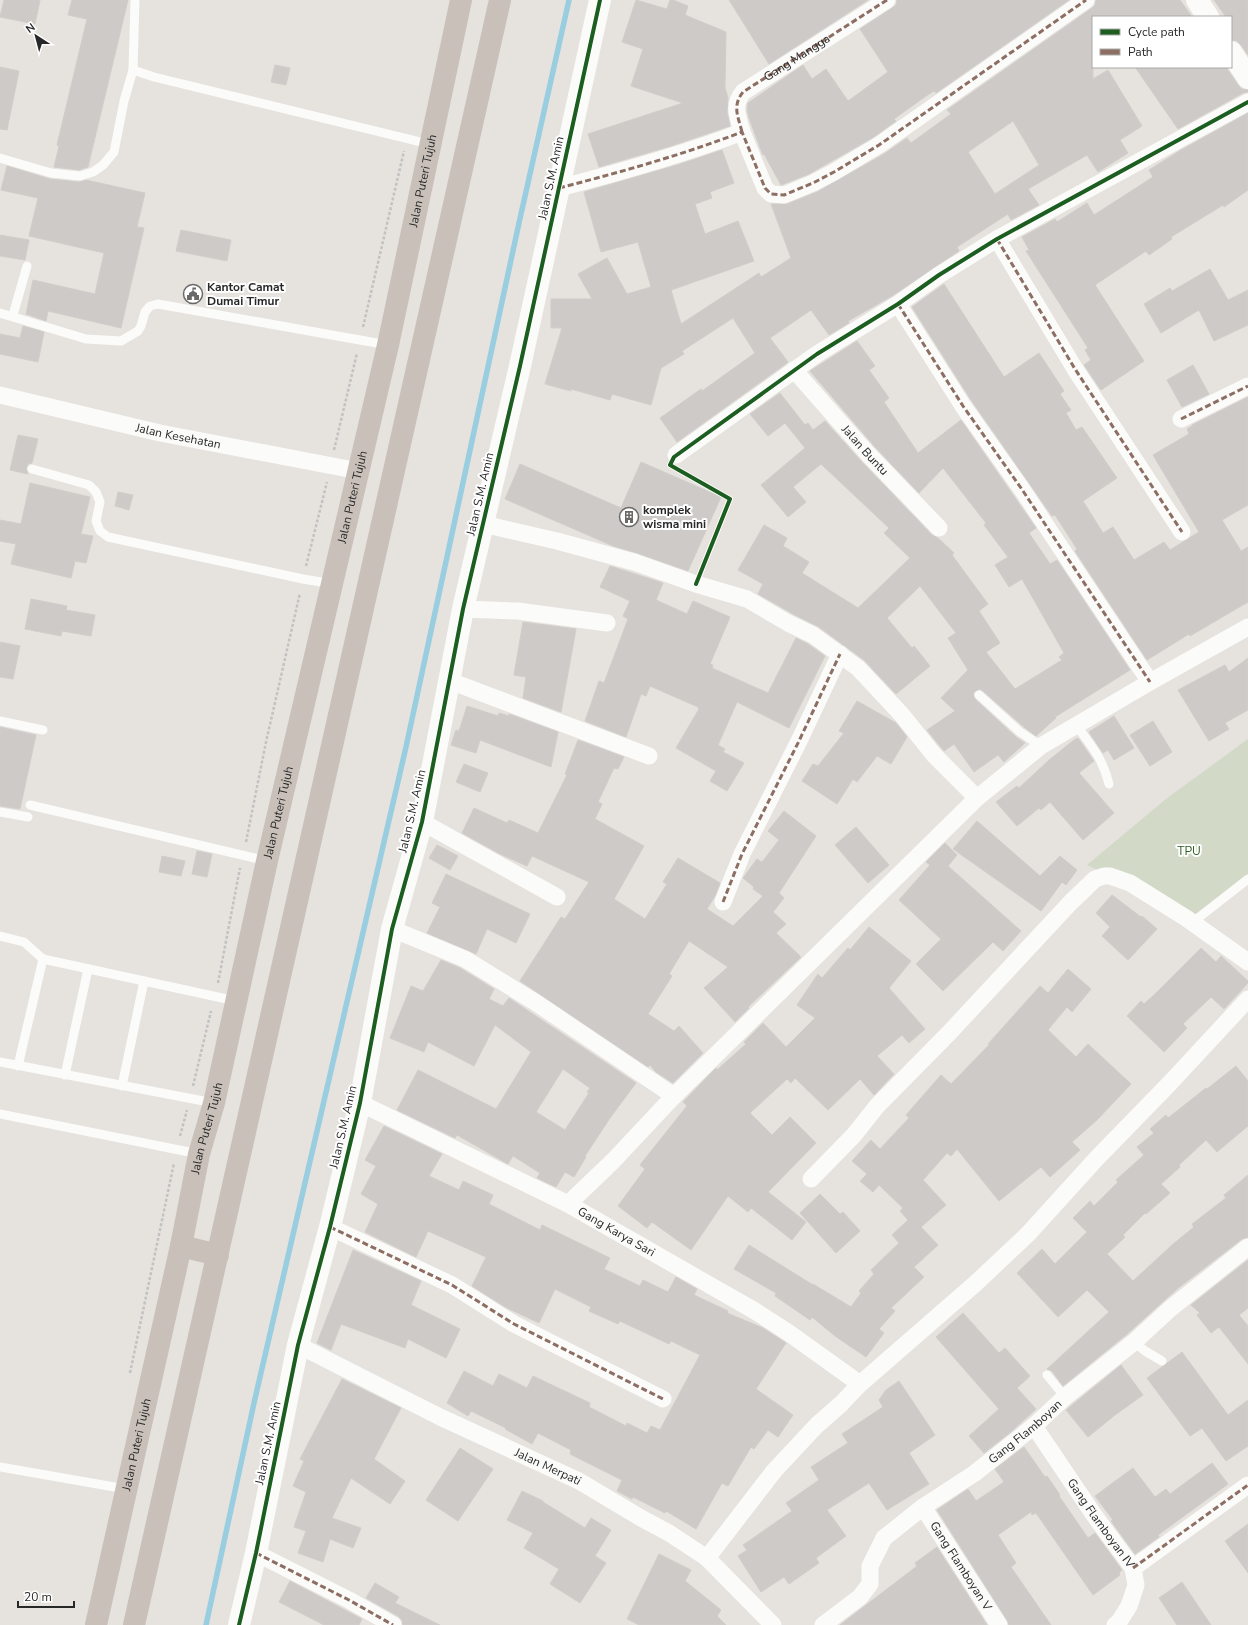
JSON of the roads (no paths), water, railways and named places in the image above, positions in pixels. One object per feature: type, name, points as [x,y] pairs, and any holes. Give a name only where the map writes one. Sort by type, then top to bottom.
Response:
[{"type":"highway","name":"Jalan Puteri Tujuh","points":[[96,1625],[181,1246],[199,1154],[214,1103],[267,861],[388,345],[429,144],[461,0]]},
{"type":"highway","points":[[134,1625],[500,0]]},
{"type":"highway","points":[[181,1246],[218,1255]]},
{"type":"street","name":"Jalan S.M. Amin","points":[[239,1625],[256,1552],[298,1346],[330,1227],[360,1104],[392,929],[422,822],[464,609],[520,366],[600,0]]},
{"type":"street","name":"Gang Mangga","points":[[887,0],[743,92],[737,99],[736,106],[742,132],[765,188],[771,194],[784,195],[834,172],[879,145],[1086,0]]},
{"type":"street","points":[[1197,0],[1207,16]]},
{"type":"street","points":[[1232,54],[1248,78]]},
{"type":"street","points":[[676,455],[817,354],[898,304],[939,275],[996,240],[1248,102]]},
{"type":"street","points":[[559,188],[624,171],[700,148],[742,132]]},
{"type":"street","points":[[996,240],[1074,368],[1182,532]]},
{"type":"street","points":[[898,304],[963,406],[1021,488],[1150,682]]},
{"type":"street","name":"Jalan Buntu","points":[[794,370],[868,454],[939,528]]},
{"type":"street","points":[[1181,419],[1248,386]]},
{"type":"street","name":"Jalan Kesehatan","points":[[0,395],[160,433],[359,471]]},
{"type":"street","points":[[483,524],[557,541],[634,562],[696,584],[747,599],[788,623],[813,635],[858,668],[902,715],[934,755],[977,798]]},
{"type":"street","points":[[464,609],[518,611],[607,623]]},
{"type":"street","points":[[568,1204],[613,1160],[674,1096],[977,798],[1041,746],[1248,627]]},
{"type":"street","points":[[723,902],[742,854],[799,741],[840,654]]},
{"type":"street","points":[[450,681],[649,756]]},
{"type":"street","points":[[422,822],[557,897]]},
{"type":"street","points":[[811,1179],[854,1135],[883,1101],[949,1033],[1071,902],[1095,879],[1110,876],[1130,883],[1193,922],[1248,962]]},
{"type":"street","points":[[392,929],[465,960],[534,1002],[674,1096]]},
{"type":"street","points":[[707,1558],[774,1471],[817,1425],[841,1404],[860,1384],[976,1283],[1024,1238],[1097,1158],[1248,999]]},
{"type":"street","name":"Gang Karya Sari","points":[[360,1104],[568,1204],[755,1311],[789,1333],[860,1384]]},
{"type":"street","points":[[330,1227],[452,1285],[514,1324],[663,1399]]},
{"type":"street","name":"Gang Flamboyan","points":[[823,1625],[860,1597],[870,1584],[870,1566],[884,1538],[923,1506],[975,1472],[1034,1426],[1065,1397],[1134,1342],[1171,1308],[1248,1247]]},
{"type":"street","name":"Jalan Merpati","points":[[298,1346],[440,1417],[579,1481],[669,1533],[707,1558],[773,1625]]},
{"type":"street","name":"Gang Flamboyan IV","points":[[1034,1426],[1094,1515],[1133,1568],[1136,1586],[1129,1606],[1119,1622],[1115,1625]]},
{"type":"street","points":[[1133,1568],[1248,1485]]},
{"type":"street","name":"Gang Flamboyan V","points":[[923,1506],[999,1625]]},
{"type":"street","points":[[256,1552],[349,1600],[393,1625]]},
{"type":"lane","points":[[0,158],[50,173],[80,176],[93,172],[103,165],[114,152],[124,101],[133,70],[135,0]]},
{"type":"lane","points":[[133,70],[154,77],[429,144]]},
{"type":"lane","points":[[13,315],[27,266]]},
{"type":"lane","points":[[0,313],[13,315],[86,339],[121,341],[138,331],[142,326],[145,312],[150,306],[158,304],[388,345]]},
{"type":"lane","points":[[32,469],[89,485],[96,492],[100,502],[96,521],[100,531],[108,536],[303,579],[333,584]]},
{"type":"lane","points":[[979,695],[1020,732],[1041,746]]},
{"type":"lane","points":[[0,721],[43,730]]},
{"type":"lane","points":[[1076,725],[1106,769],[1109,784]]},
{"type":"lane","points":[[30,805],[267,861]]},
{"type":"lane","points":[[0,812],[28,817]]},
{"type":"lane","points":[[1193,922],[1248,879]]},
{"type":"lane","points":[[0,936],[24,942],[43,959],[236,1001]]},
{"type":"lane","points":[[18,1066],[43,959]]},
{"type":"lane","points":[[65,1075],[88,969]]},
{"type":"lane","points":[[122,1086],[144,981]]},
{"type":"lane","points":[[0,1062],[214,1103]]},
{"type":"lane","points":[[0,1114],[199,1154]]},
{"type":"lane","points":[[1134,1342],[1145,1351],[1162,1361]]},
{"type":"lane","points":[[1046,1375],[1065,1397]]},
{"type":"lane","points":[[0,1467],[126,1489]]},
{"type":"waterway","points":[[206,1625],[254,1403],[406,747],[519,223],[569,0]]},
{"type":"place","name":"Kantor Camat Dumai Timur","points":[[193,294]]},
{"type":"place","name":"komplek wisma mini","points":[[629,517]]},
{"type":"park label","name":"TPU","points":[[1189,851]]}]
